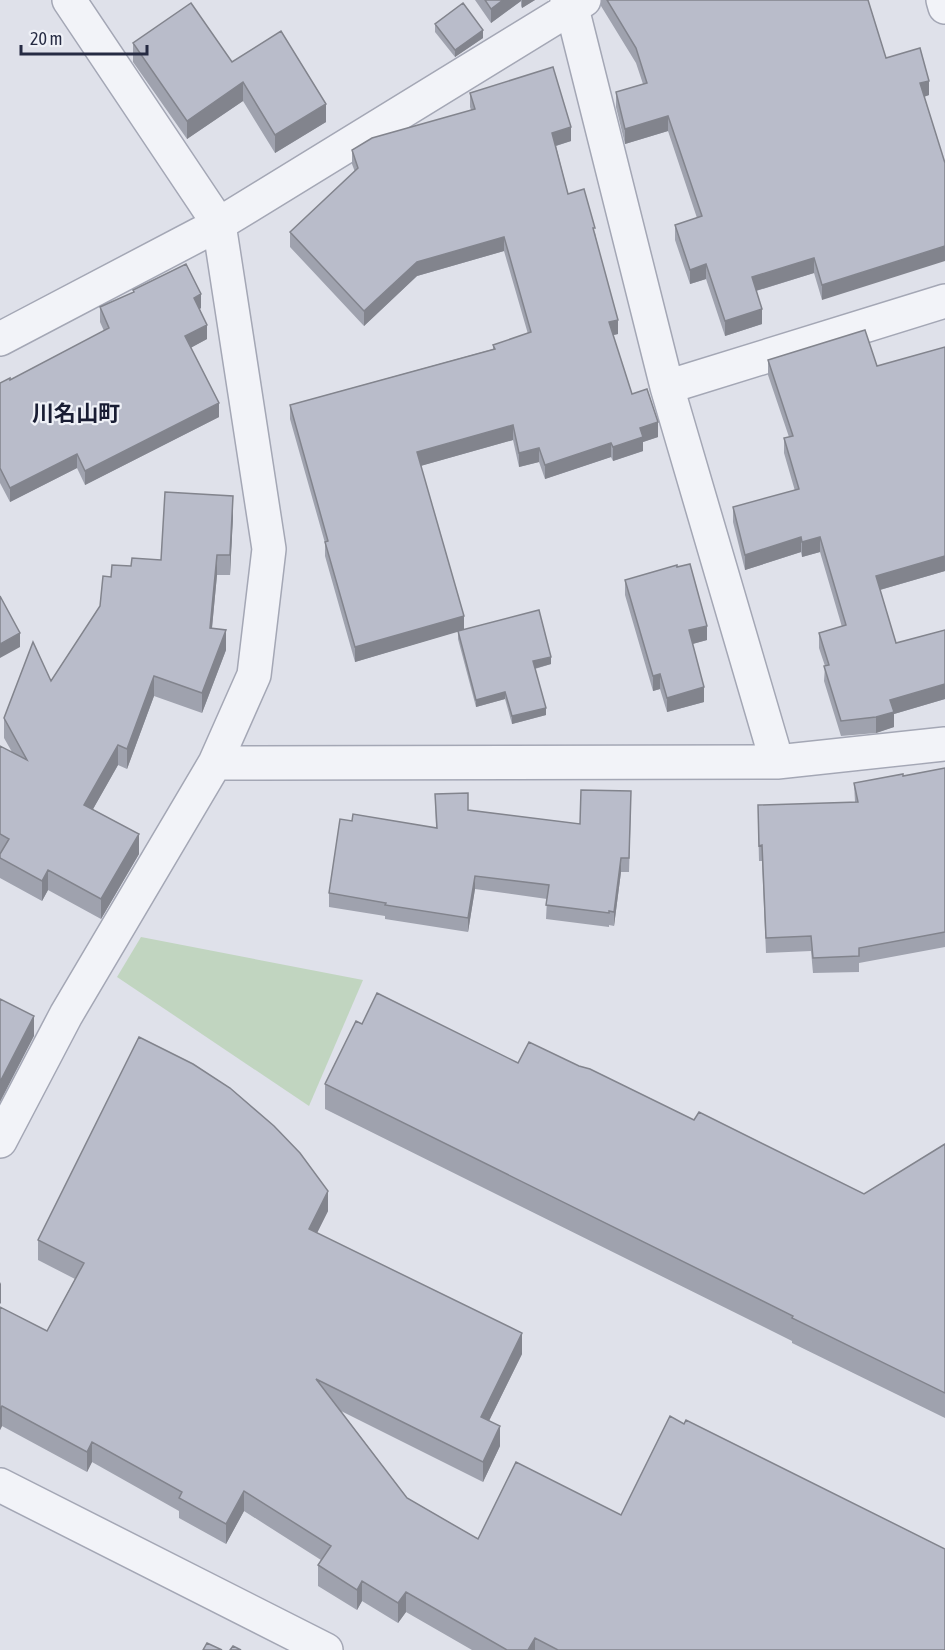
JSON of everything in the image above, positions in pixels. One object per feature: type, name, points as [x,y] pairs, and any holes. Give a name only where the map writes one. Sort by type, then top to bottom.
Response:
[{"type":"street","points":[[0,1141],[66,1015],[214,763],[254,675],[269,549],[219,224],[69,0]]},
{"type":"street","points":[[943,0],[945,7]]},
{"type":"street","points":[[0,339],[219,224],[574,3],[667,387],[777,762]]},
{"type":"street","points":[[667,387],[945,301]]},
{"type":"street","points":[[214,763],[777,762],[945,744]]},
{"type":"street","points":[[0,1485],[326,1650]]},
{"type":"green space","points":[[141,937],[363,980],[309,1106],[117,977]]},
{"type":"building","points":[[485,0],[503,0],[491,9]]},
{"type":"building","points":[[607,0],[868,0],[886,58],[920,48],[929,81],[920,83],[945,163],[945,246],[822,285],[814,258],[752,277],[762,309],[725,321],[706,264],[690,270],[675,225],[702,216],[668,116],[625,129],[616,92],[647,83],[636,48]]},
{"type":"building","points":[[191,3],[232,62],[281,31],[326,104],[275,135],[243,82],[187,121],[133,43]]},
{"type":"building","points":[[463,3],[483,30],[455,50],[435,24]]},
{"type":"building","points":[[553,67],[571,127],[552,133],[568,194],[584,189],[618,320],[609,322],[632,394],[647,389],[658,422],[640,428],[643,437],[613,447],[611,443],[545,465],[539,448],[519,453],[513,425],[417,452],[464,616],[355,647],[290,405],[495,349],[493,345],[531,332],[504,237],[417,262],[364,311],[290,232],[358,168],[352,150],[372,138],[475,109],[470,93]]},
{"type":"building","points":[[186,264],[201,294],[194,298],[207,325],[185,336],[219,403],[85,471],[77,454],[10,488],[0,468],[0,383],[10,378],[10,380],[109,328],[100,307]]},
{"type":"building","points":[[865,330],[877,366],[945,347],[945,556],[876,576],[896,643],[945,630],[945,684],[890,700],[894,712],[876,717],[841,721],[824,666],[829,665],[819,633],[846,625],[820,537],[802,542],[801,537],[745,555],[733,507],[799,489],[784,438],[793,436],[768,360]]},
{"type":"building","points":[[165,492],[233,496],[230,555],[217,555],[210,628],[226,630],[202,693],[154,676],[127,749],[118,745],[84,805],[139,834],[101,899],[48,870],[42,881],[0,858],[9,839],[0,834],[0,746],[27,760],[4,718],[33,642],[51,681],[100,606],[103,576],[111,577],[112,565],[131,566],[132,558],[161,560]]},
{"type":"building","points":[[690,564],[707,626],[689,630],[704,687],[667,698],[660,674],[653,676],[625,580],[677,565],[677,567]]},
{"type":"building","points":[[0,596],[20,633],[0,644]]},
{"type":"building","points":[[539,610],[551,657],[533,661],[546,708],[512,716],[505,692],[476,700],[458,631]]},
{"type":"building","points":[[945,768],[945,932],[859,948],[859,956],[813,958],[811,936],[766,938],[758,805],[858,802],[854,783]]},
{"type":"building","points":[[581,790],[631,791],[629,858],[621,858],[614,912],[546,905],[549,885],[475,876],[468,918],[385,905],[386,903],[329,893],[340,819],[352,821],[353,814],[437,828],[435,794],[468,793],[468,810],[580,824]]},
{"type":"building","points":[[377,993],[518,1063],[529,1042],[694,1120],[699,1112],[864,1194],[945,1144],[945,1393],[325,1084],[356,1021],[362,1024]]},
{"type":"building","points":[[0,999],[34,1016],[0,1082]]},
{"type":"building","points":[[139,1037],[193,1064],[230,1088],[274,1126],[300,1153],[328,1191],[309,1229],[522,1333],[481,1417],[500,1426],[483,1462],[316,1379],[407,1498],[478,1539],[516,1462],[621,1515],[670,1416],[684,1424],[686,1420],[945,1549],[945,1650],[558,1650],[535,1638],[528,1650],[507,1650],[406,1592],[398,1603],[362,1581],[357,1590],[318,1565],[331,1546],[244,1491],[226,1524],[179,1498],[182,1492],[92,1442],[87,1452],[2,1406],[0,1409],[0,1307],[47,1331],[84,1263],[38,1240]]},
{"type":"building","points":[[207,1643],[222,1650],[203,1650]]},
{"type":"district","name":"川名山町","points":[[76,413]]}]
